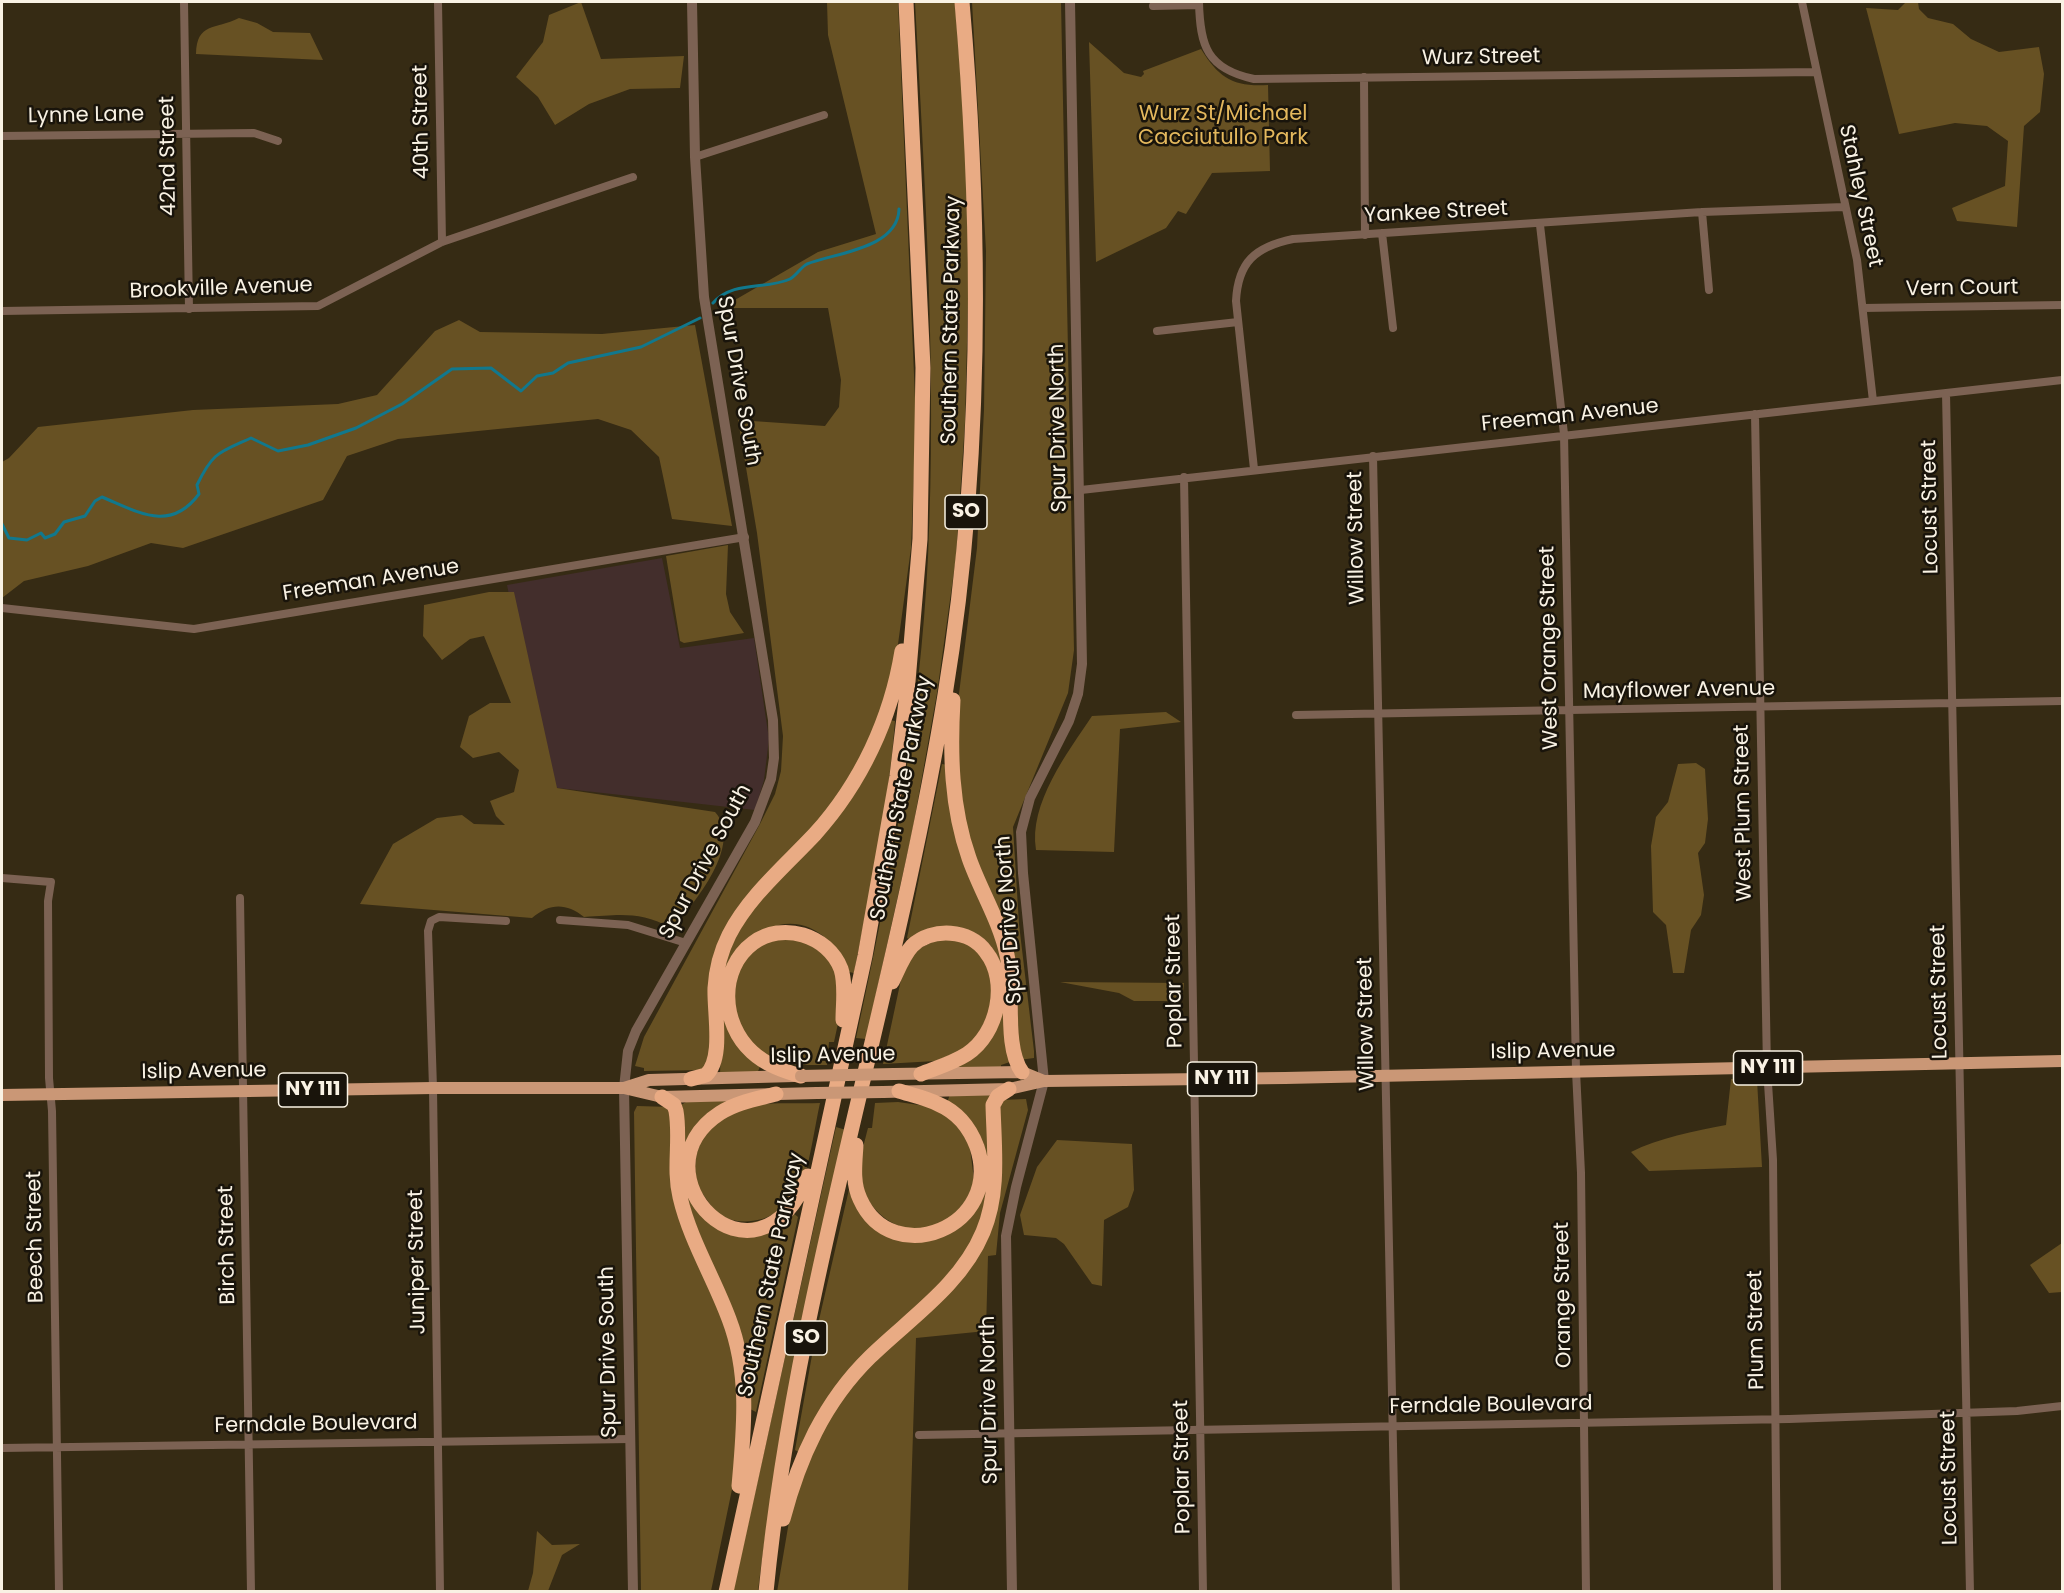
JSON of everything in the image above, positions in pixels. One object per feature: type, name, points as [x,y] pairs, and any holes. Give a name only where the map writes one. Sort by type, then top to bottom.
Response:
[{"type":"highway","name":"Southern State Parkway","points":[[726,1592],[732,1556],[865,956],[897,776],[907,693],[920,538],[922,426],[921,277],[906,2]]},
{"type":"highway","name":"Southern State Parkway","points":[[767,1584],[775,1514],[801,1360],[934,759],[957,614],[972,432],[976,339],[974,152],[962,2]]},
{"type":"highway","points":[[691,1079],[705,1075],[716,1061],[715,987],[720,959],[729,936],[761,891],[839,804],[877,739],[899,667],[920,538]]},
{"type":"highway","points":[[957,614],[951,732],[952,778],[958,818],[968,857],[1007,955],[1011,988],[1013,1052],[1022,1072]]},
{"type":"highway","points":[[801,1076],[766,1062],[752,1052],[733,1024],[728,1006],[732,971],[741,954],[754,942],[771,933],[789,932],[805,935],[821,943],[841,969],[844,986],[841,1059]]},
{"type":"highway","points":[[878,1016],[902,961],[912,946],[925,938],[940,933],[957,934],[972,940],[986,950],[994,965],[998,983],[998,1003],[992,1023],[982,1041],[968,1054],[921,1074]]},
{"type":"highway","points":[[767,1584],[794,1477],[824,1414],[869,1358],[948,1285],[968,1260],[983,1232],[992,1204],[995,1172],[993,1106],[998,1096],[1009,1089]]},
{"type":"highway","points":[[858,1102],[855,1178],[860,1199],[871,1215],[884,1226],[917,1235],[935,1233],[951,1226],[965,1215],[976,1199],[982,1179],[981,1160],[967,1126],[954,1113],[939,1104],[899,1091]]},
{"type":"highway","points":[[776,1094],[733,1106],[718,1114],[704,1127],[695,1141],[689,1158],[689,1176],[693,1194],[703,1210],[716,1221],[732,1228],[749,1230],[782,1218],[793,1207],[802,1190],[823,1140]]},
{"type":"highway","points":[[662,1097],[674,1104],[676,1111],[679,1194],[687,1221],[730,1321],[745,1391],[732,1556]]},
{"type":"main road","name":"Islip Avenue","points":[[2,1095],[433,1088],[624,1088],[662,1097],[1009,1089],[1044,1081],[1195,1080],[2062,1061]]},
{"type":"main road","name":"Islip Avenue","points":[[624,1088],[649,1080],[894,1074],[1022,1072],[1044,1081]]},
{"type":"street","name":"42nd Street","points":[[184,2],[189,309]]},
{"type":"street","name":"40th Street","points":[[438,2],[441,242]]},
{"type":"street","name":"Spur Drive South","points":[[633,1592],[624,1088],[628,1051],[636,1031],[755,822],[771,779],[773,720],[745,537],[704,297],[695,157],[692,2]]},
{"type":"street","name":"Spur Drive North","points":[[1012,1592],[1006,1236],[1016,1187],[1044,1081],[1021,843],[1030,798],[1069,721],[1080,683],[1081,490],[1070,2]]},
{"type":"street","name":"Stahley Street","points":[[1802,2],[1857,260],[1873,400]]},
{"type":"street","points":[[1153,6],[1199,3]]},
{"type":"street","name":"Wurz Street","points":[[1199,3],[1201,27],[1208,55],[1218,65],[1235,75],[1254,79],[1816,72]]},
{"type":"street","points":[[1364,77],[1365,235]]},
{"type":"street","points":[[695,157],[824,115]]},
{"type":"street","name":"Lynne Lane","points":[[2,136],[254,133],[278,141]]},
{"type":"street","name":"Brookville Avenue","points":[[2,311],[318,306],[441,242],[633,177]]},
{"type":"street","name":"Yankee Street","points":[[1254,469],[1238,322],[1237,286],[1244,269],[1262,248],[1293,239],[1540,225],[1701,212],[1844,207]]},
{"type":"street","points":[[1701,212],[1709,290]]},
{"type":"street","name":"West Orange Street","points":[[1540,225],[1564,434],[1576,1071]]},
{"type":"street","points":[[1382,233],[1393,328]]},
{"type":"street","name":"Vern Court","points":[[1863,308],[2062,305]]},
{"type":"street","points":[[1157,331],[1238,322]]},
{"type":"street","name":"Freeman Avenue","points":[[1081,490],[1564,434],[2062,380]]},
{"type":"street","name":"Locust Street","points":[[1946,393],[1970,1592]]},
{"type":"street","name":"West Plum Street","points":[[1755,414],[1767,1068]]},
{"type":"street","name":"Willow Street","points":[[1372,456],[1396,1592]]},
{"type":"street","name":"Poplar Street","points":[[1184,477],[1203,1592]]},
{"type":"street","name":"Freeman Avenue","points":[[2,608],[194,629],[745,537]]},
{"type":"street","name":"Mayflower Avenue","points":[[1296,715],[2062,701]]},
{"type":"street","name":"Beech Street","points":[[2,878],[51,882],[48,921],[58,1592]]},
{"type":"street","name":"Birch Street","points":[[240,898],[251,1592]]},
{"type":"street","name":"Juniper Street","points":[[440,1592],[433,1088],[428,931],[431,921],[439,917],[506,921]]},
{"type":"street","points":[[560,920],[628,925],[686,943]]},
{"type":"street","name":"Plum Street","points":[[1767,1068],[1773,1160],[1777,1592]]},
{"type":"street","name":"Orange Street","points":[[1576,1071],[1581,1173],[1586,1592]]},
{"type":"street","name":"Ferndale Boulevard","points":[[919,1435],[1776,1419],[2017,1412],[2062,1406]]},
{"type":"street","name":"Ferndale Boulevard","points":[[2,1448],[630,1439]]},
{"type":"shaded area","points":[[662,558],[680,648],[754,638],[769,739],[764,780],[755,810],[549,787],[507,585]]},
{"type":"green space","points":[[581,2],[601,59],[684,56],[680,88],[630,89],[589,104],[555,125],[538,97],[516,77],[543,42],[549,15]]},
{"type":"green space","points":[[827,2],[898,2],[916,421],[911,548],[896,659],[882,713],[863,757],[831,808],[727,930],[712,1062],[704,1070],[644,1071],[644,1068],[635,1066],[644,1037],[760,824],[775,794],[781,771],[783,736],[757,533],[738,420],[825,426],[839,407],[841,380],[828,308],[721,308],[818,252],[876,234],[828,35]]},
{"type":"green space","points":[[915,2],[955,2],[968,170],[965,422],[956,557],[937,693],[912,833],[866,1039],[856,1038],[881,919],[902,799],[918,678],[928,557],[930,349],[926,210]]},
{"type":"green space","points":[[972,2],[1061,2],[1074,650],[1068,693],[1013,827],[1019,924],[1034,1051],[1034,1058],[1019,1060],[1017,978],[963,819],[956,762],[957,710],[977,548],[984,410],[986,251]]},
{"type":"green space","points":[[1906,2],[1918,2],[1919,9],[1928,18],[1953,24],[1971,39],[1999,52],[2039,47],[2044,74],[2040,112],[2024,126],[2017,227],[1957,221],[1952,208],[2005,186],[2008,141],[1987,126],[1955,123],[1899,134],[1866,8],[1898,10]]},
{"type":"green space","points":[[239,18],[257,23],[273,32],[310,33],[323,60],[196,54],[197,44],[204,32],[209,28]]},
{"type":"green space","name":"Wurz St/Michael Cacciutullo Park","points":[[1089,42],[1124,73],[1141,77],[1144,74],[1143,71],[1201,49],[1214,67],[1228,79],[1245,84],[1268,85],[1270,171],[1212,173],[1186,214],[1178,211],[1166,228],[1096,262]]},
{"type":"green space","points":[[459,320],[480,332],[602,334],[695,325],[732,526],[672,519],[659,457],[631,430],[598,419],[398,439],[347,456],[323,500],[183,548],[151,543],[88,566],[24,581],[2,598],[2,462],[9,458],[38,427],[193,410],[338,404],[377,395],[435,331]]},
{"type":"green space","points":[[728,545],[726,594],[730,612],[744,633],[684,643],[680,641],[666,556]]},
{"type":"green space","points":[[489,592],[514,592],[557,788],[715,812],[722,825],[724,840],[720,856],[703,889],[672,928],[639,917],[619,915],[584,917],[564,907],[552,907],[532,918],[360,904],[393,844],[437,818],[462,815],[474,824],[505,825],[496,816],[490,801],[514,792],[519,770],[499,752],[473,758],[460,747],[469,716],[490,703],[511,703],[484,636],[470,639],[442,660],[423,636],[424,605]]},
{"type":"green space","points":[[1166,712],[1181,722],[1120,729],[1114,852],[1036,850],[1035,833],[1044,797],[1062,762],[1092,716]]},
{"type":"green space","points":[[889,720],[895,721],[888,785],[854,973],[849,972],[831,943],[813,929],[803,925],[779,925],[752,937],[724,1002],[761,1064],[757,1074],[720,1075],[723,971],[730,944],[748,913],[827,826]]},
{"type":"green space","points":[[1696,763],[1705,769],[1708,819],[1705,843],[1698,853],[1704,895],[1701,915],[1691,930],[1684,973],[1673,973],[1666,925],[1653,912],[1651,846],[1656,817],[1668,802],[1678,764]]},
{"type":"green space","points":[[942,764],[948,765],[950,794],[963,845],[999,940],[1006,966],[1010,1001],[1010,1062],[1001,1065],[1001,1068],[937,1071],[972,1056],[992,1035],[1004,997],[1003,976],[998,957],[987,942],[973,932],[955,928],[934,930],[911,940],[907,938]]},
{"type":"green space","points":[[795,935],[834,961],[842,1005],[834,1042],[829,1042],[827,1065],[796,1065],[771,1057],[769,1059],[748,1040],[740,1027],[736,1012],[735,983],[739,968],[746,956],[757,945],[771,937]]},
{"type":"green space","points":[[947,935],[983,952],[995,975],[995,1004],[970,1047],[936,1061],[883,1064],[903,970],[914,951]]},
{"type":"green space","points":[[1060,982],[1184,983],[1182,1001],[1134,1001],[1119,993]]},
{"type":"green space","points":[[1731,1079],[1757,1080],[1762,1167],[1649,1171],[1631,1152],[1689,1132],[1726,1125]]},
{"type":"green space","points":[[988,1092],[992,1099],[988,1202],[974,1240],[960,1264],[877,1344],[800,1453],[795,1450],[816,1333],[850,1185],[885,1231],[947,1233],[988,1173],[947,1103],[950,1094]]},
{"type":"green space","points":[[728,1098],[729,1103],[711,1112],[685,1169],[727,1228],[793,1213],[798,1217],[756,1412],[750,1409],[684,1193],[681,1105],[686,1102]]},
{"type":"green space","points":[[1026,1099],[1028,1110],[1000,1213],[996,1255],[988,1256],[986,1331],[916,1338],[908,1591],[777,1592],[793,1498],[807,1459],[845,1392],[988,1231],[1001,1100]]},
{"type":"green space","points":[[898,1102],[940,1108],[969,1140],[975,1188],[954,1217],[944,1225],[920,1229],[898,1225],[879,1213],[865,1194],[860,1170],[868,1128],[872,1128],[875,1103]]},
{"type":"green space","points":[[820,1103],[803,1180],[797,1193],[789,1202],[762,1219],[736,1221],[716,1212],[702,1196],[696,1175],[697,1153],[707,1132],[727,1115],[756,1105]]},
{"type":"green space","points":[[637,1106],[671,1107],[673,1154],[720,1300],[740,1386],[736,1470],[711,1591],[641,1591],[634,1112]]},
{"type":"green space","points":[[836,1127],[846,1130],[785,1417],[758,1591],[733,1592]]},
{"type":"green space","points":[[1057,1140],[1132,1144],[1134,1190],[1128,1207],[1104,1220],[1102,1286],[1092,1284],[1064,1244],[1056,1238],[1024,1235],[1020,1215],[1037,1167]]},
{"type":"green space","points":[[2062,1243],[2062,1292],[2049,1293],[2030,1265]]},
{"type":"green space","points":[[537,1531],[552,1545],[580,1544],[562,1555],[548,1591],[528,1591],[533,1573]]},
{"type":"waterway","points":[[713,303],[730,291],[790,279],[807,264],[877,241],[888,233],[896,222],[899,209]]},
{"type":"waterway","points":[[2,524],[9,538],[27,540],[41,533],[45,538],[55,534],[64,522],[85,516],[95,501],[102,497],[153,516],[177,513],[188,506],[199,494],[197,485],[212,460],[224,451],[251,438],[278,451],[308,445],[356,428],[402,404],[452,369],[491,368],[521,391],[537,376],[553,373],[568,363],[641,347],[700,318]]}]
